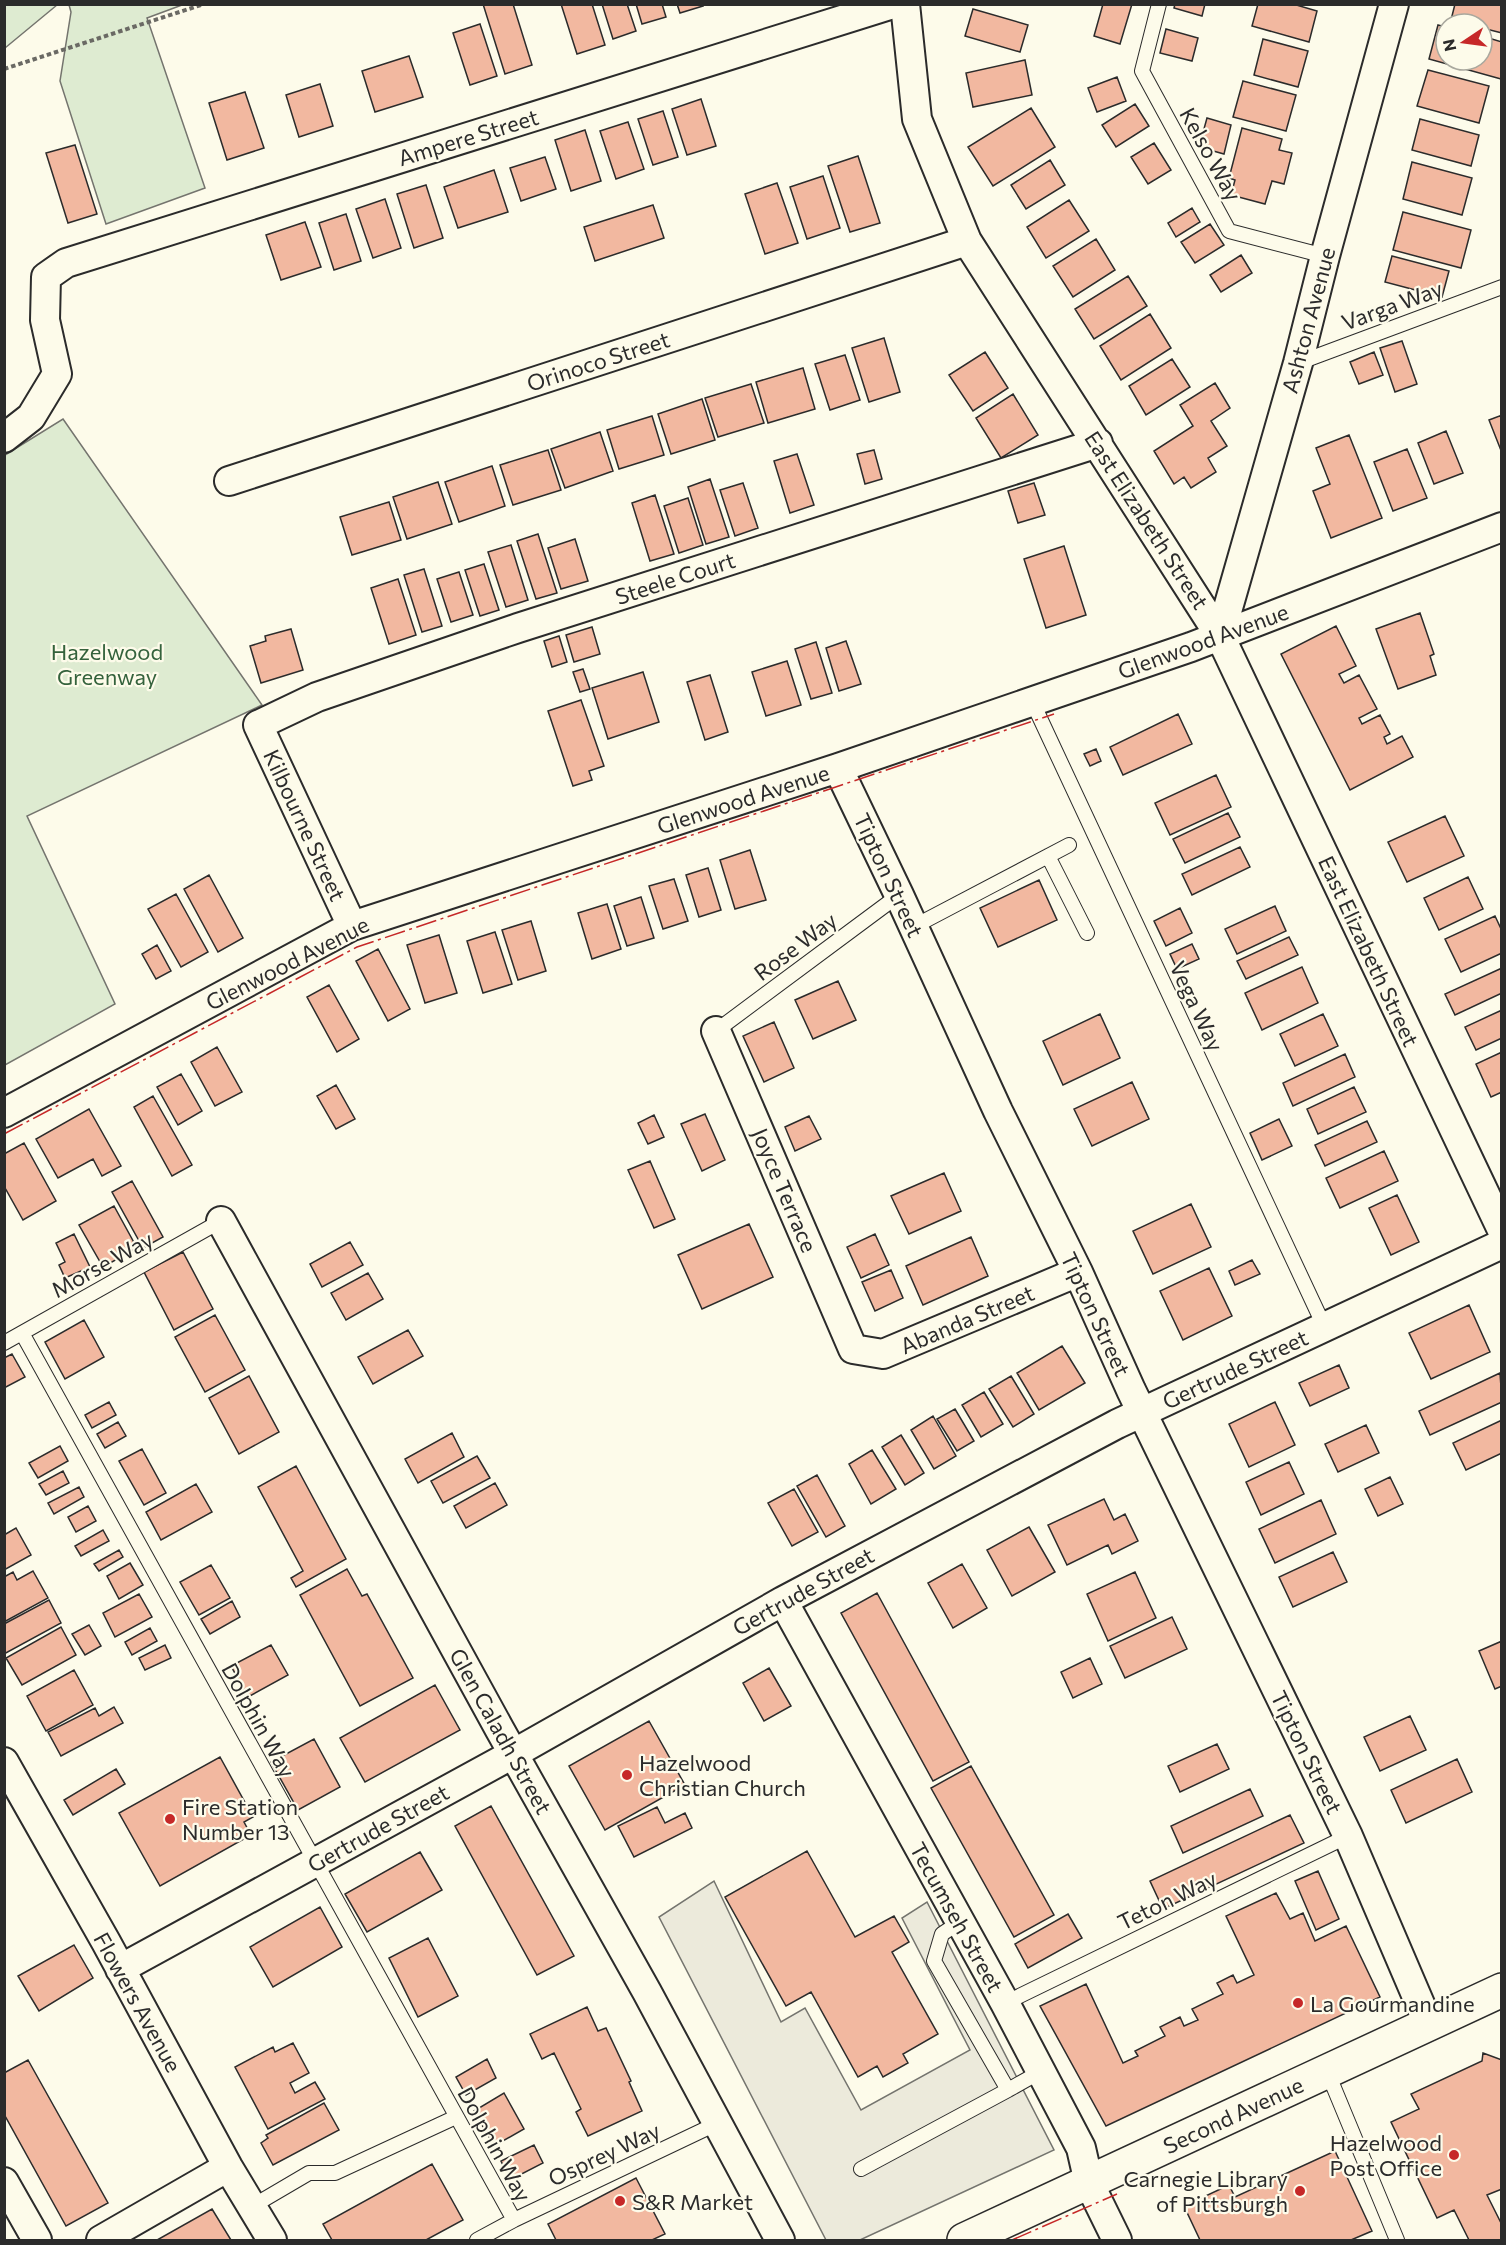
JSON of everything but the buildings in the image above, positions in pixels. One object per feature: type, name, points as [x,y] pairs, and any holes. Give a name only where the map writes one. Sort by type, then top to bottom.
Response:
[{"type":"main road","name":"Second Avenue","points":[[964,2241],[1502,1990]]},
{"type":"street","name":"Ampere Street","points":[[4,438],[31,417],[57,374],[45,320],[46,277],[66,263],[893,4]]},
{"type":"street","name":"East Elizabeth Street","points":[[905,4],[917,119],[967,241],[1220,636],[1502,1230]]},
{"type":"street","name":"Ashton Avenue","points":[[1220,636],[1298,363],[1394,4]]},
{"type":"street","name":"Orinoco Street","points":[[229,481],[967,241]]},
{"type":"street","name":"Steele Court","points":[[258,725],[317,697],[444,652],[1098,443]]},
{"type":"street","name":"Glenwood Avenue","points":[[4,1113],[352,926],[838,768],[1220,636],[1502,527]]},
{"type":"street","name":"Kilbourne Street","points":[[258,725],[352,926]]},
{"type":"street","name":"Tipton Street","points":[[838,768],[998,1111],[1078,1272],[1142,1411],[1348,1836],[1429,2025]]},
{"type":"street","name":"Joyce Terrace","points":[[716,1031],[853,1349]]},
{"type":"street","name":"Glen Caladh Street","points":[[221,1221],[513,1754],[647,1992],[780,2241]]},
{"type":"street","name":"Gertrude Street","points":[[120,1969],[513,1754],[783,1601],[1142,1411],[1502,1244]]},
{"type":"street","name":"Abanda Street","points":[[853,1349],[883,1354],[1078,1272]]},
{"type":"street","name":"Tecumseh Street","points":[[783,1601],[1005,2003],[1081,2148],[1089,2183],[1117,2241]]},
{"type":"street","name":"Flowers Avenue","points":[[4,1762],[228,2167],[272,2241]]},
{"type":"street","points":[[101,2241],[228,2167]]},
{"type":"street","points":[[4,2182],[37,2241]]},
{"type":"lane","name":"Kelso Way","points":[[1159,4],[1142,71],[1229,231],[1325,256]]},
{"type":"lane","name":"Varga Way","points":[[1298,363],[1502,287]]},
{"type":"lane","name":"Vega Way","points":[[1032,701],[1325,1328]]},
{"type":"lane","points":[[914,927],[1069,845]]},
{"type":"lane","points":[[1048,856],[1087,933]]},
{"type":"lane","name":"Rose Way","points":[[716,1031],[899,895]]},
{"type":"lane","name":"Morse Way","points":[[4,1343],[221,1221]]},
{"type":"lane","name":"Dolphin Way","points":[[22,1334],[514,2220]]},
{"type":"lane","name":"Teton Way","points":[[1005,2003],[1348,1836]]},
{"type":"lane","points":[[960,1922],[942,1934],[934,1961],[1008,2090]]},
{"type":"lane","points":[[1327,2071],[1397,2241]]},
{"type":"lane","points":[[861,2169],[1040,2072]]},
{"type":"lane","points":[[251,2207],[309,2173],[335,2173],[456,2117]]},
{"type":"lane","name":"Osprey Way","points":[[477,2241],[492,2237],[514,2220],[718,2123]]},
{"type":"path","points":[[4,69],[204,4]]},
{"type":"green space","points":[[5,4],[57,4],[57,5],[5,48]]},
{"type":"green space","points":[[69,5],[182,5],[147,18],[205,188],[106,224],[60,81],[71,12]]},
{"type":"green space","name":"Hazelwood Greenway","points":[[63,419],[262,705],[27,816],[115,1004],[5,1065],[5,455]]},
{"type":"shaded area","points":[[714,1881],[781,2022],[805,2008],[861,2110],[970,2050],[902,1918],[927,1902],[1054,2150],[860,2240],[826,2240],[659,1917]]},
{"type":"power","points":[[4,1134],[357,947],[1054,714]]},
{"type":"power","points":[[1012,2240],[1117,2194]]},
{"type":"place","name":"Hazelwood Christian Church","points":[[627,1775]]},
{"type":"place","name":"Fire Station Number 13","points":[[170,1819]]},
{"type":"place","name":"La Gourmandine","points":[[1298,2003]]},
{"type":"place","name":"Hazelwood Post Office","points":[[1454,2155]]},
{"type":"place","name":"Carnegie Library of Pittsburgh","points":[[1300,2191]]},
{"type":"place","name":"S&R Market","points":[[620,2201]]}]
